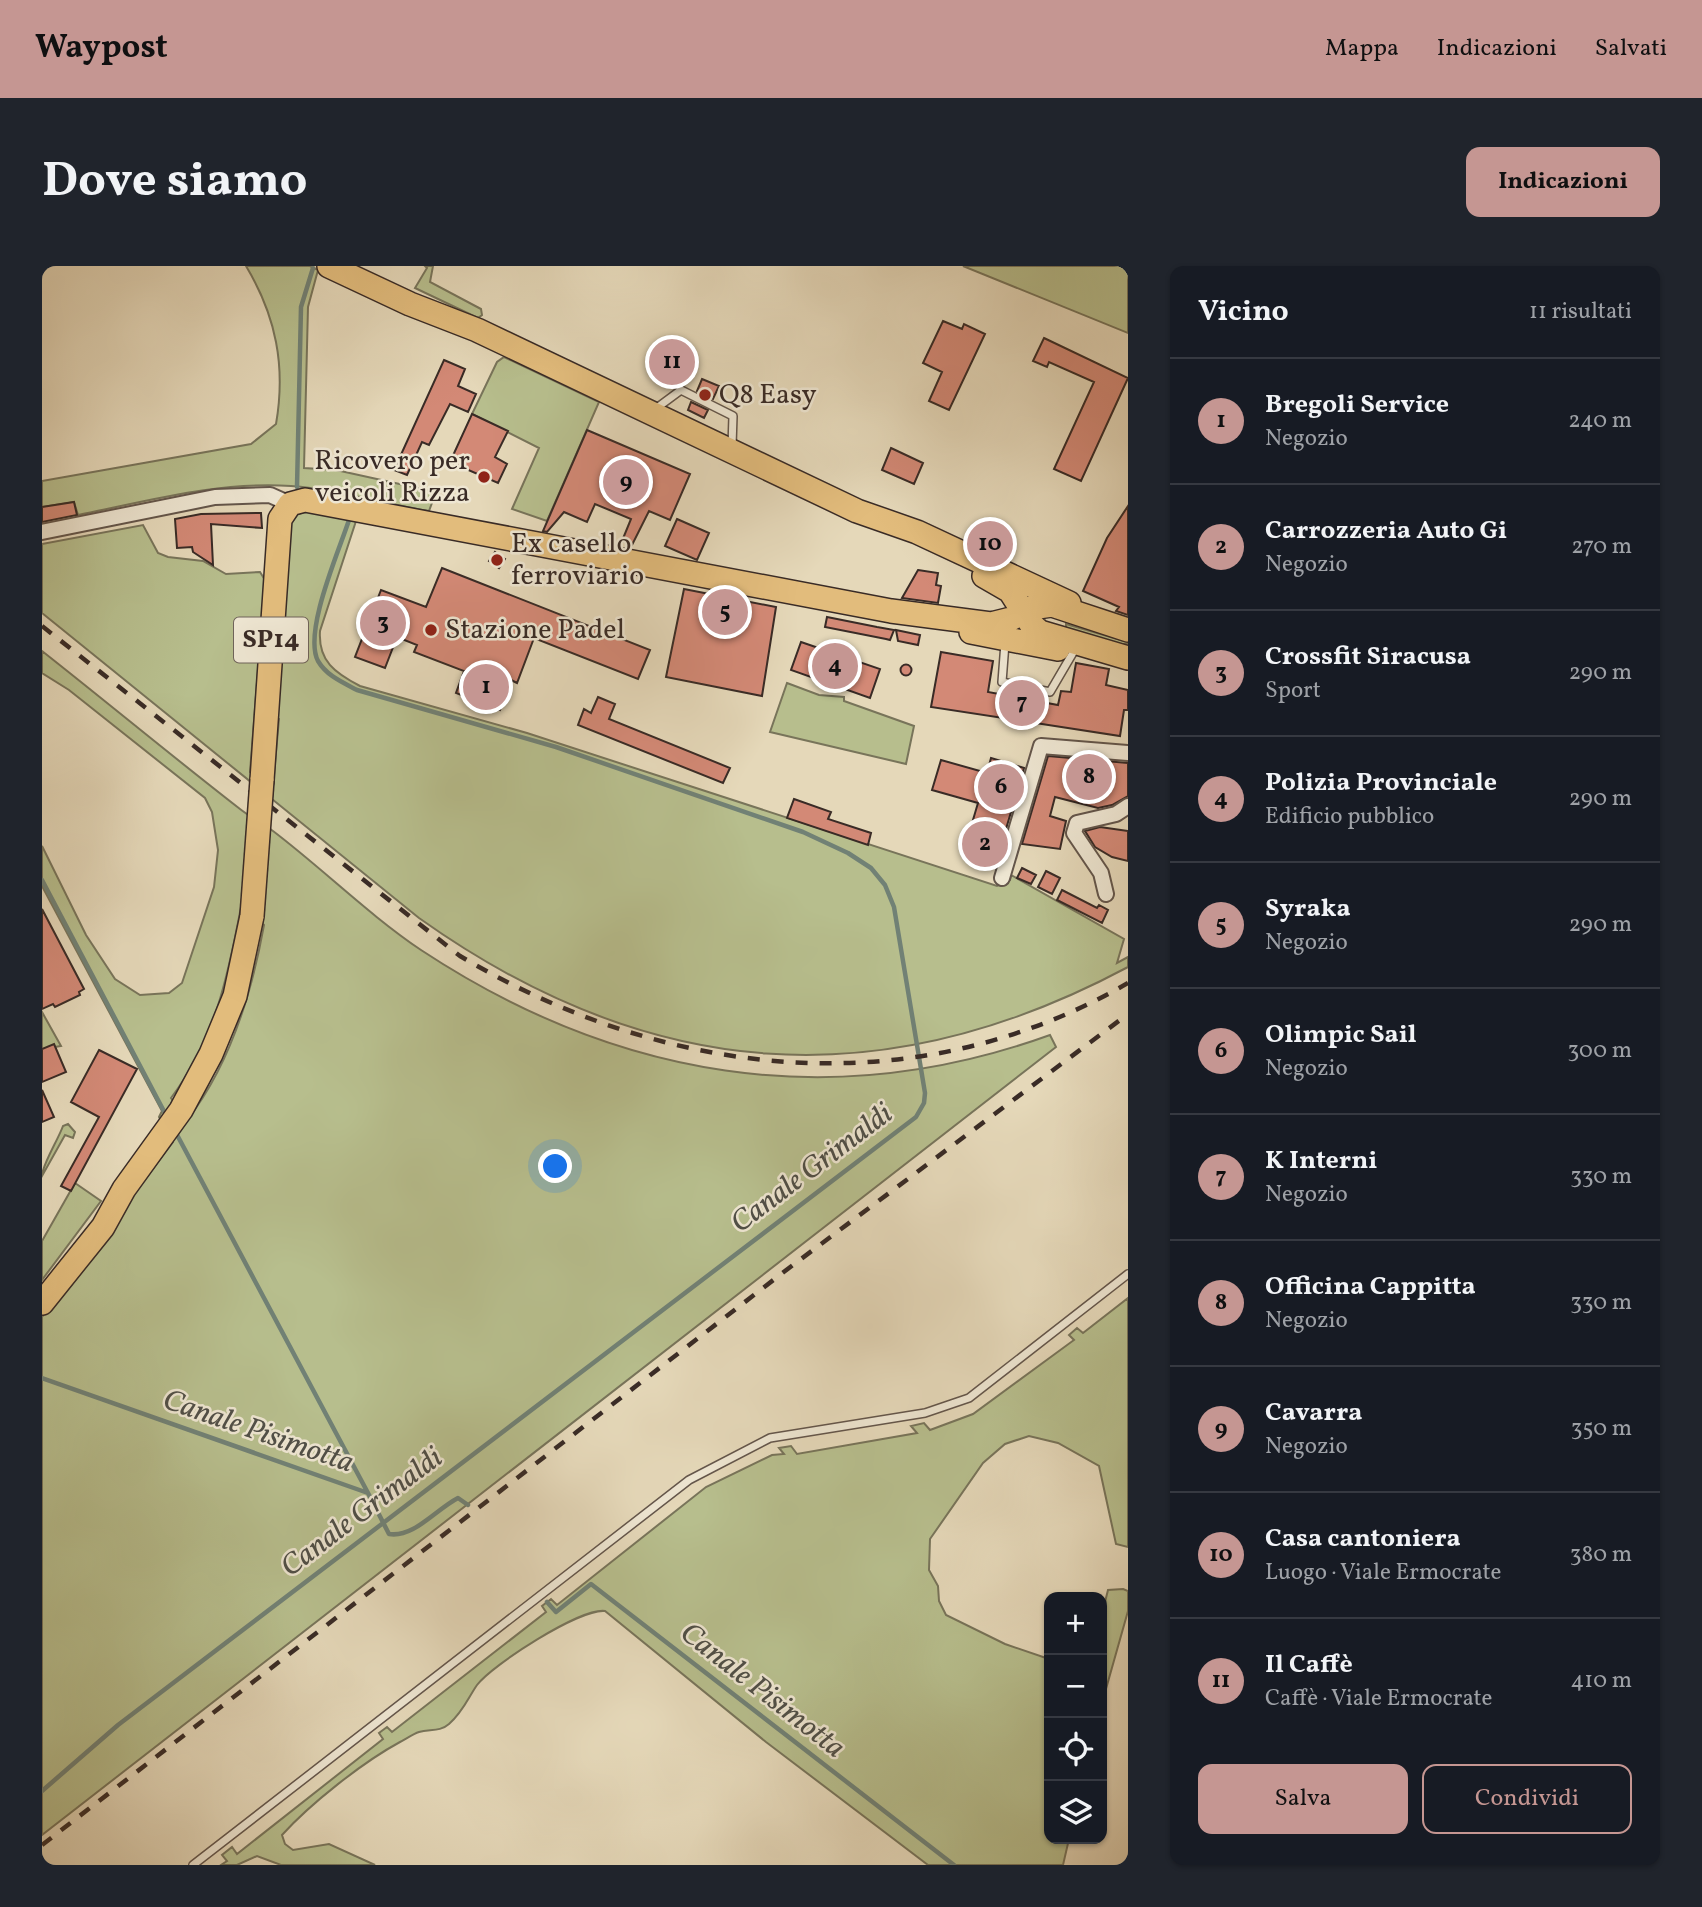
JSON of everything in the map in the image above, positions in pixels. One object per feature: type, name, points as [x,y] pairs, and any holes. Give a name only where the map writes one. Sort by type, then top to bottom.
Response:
[{"type":"main road","points":[[329,266],[410,304],[477,330],[732,450],[1004,586],[1014,618],[1040,632],[1071,646],[1123,657]]},
{"type":"main road","points":[[356,266],[417,294],[477,330]]},
{"type":"main road","points":[[290,504],[304,500],[891,611],[979,624],[1014,618],[1042,606],[1070,611],[1122,628]]},
{"type":"main road","name":"SP14","points":[[124,1189],[181,1110],[225,1024],[247,947],[252,916],[279,519],[290,504]]},
{"type":"main road","points":[[857,511],[917,532],[1122,628]]},
{"type":"main road","points":[[1070,611],[1058,616],[1055,624],[1057,633],[1071,646]]},
{"type":"main road","points":[[42,1289],[93,1220],[124,1189]]},
{"type":"main road","points":[[42,1303],[103,1227],[124,1189]]},
{"type":"street","points":[[42,532],[215,496],[270,495],[290,504]]},
{"type":"street","points":[[1002,878],[1041,746],[1128,753]]},
{"type":"street","points":[[1106,894],[1101,873],[1074,833],[1077,823],[1116,814],[1128,806]]},
{"type":"lane","points":[[651,412],[681,390],[733,416],[732,450]]},
{"type":"lane","points":[[1014,618],[1002,682],[1050,692],[1071,646]]},
{"type":"lane","points":[[193,1865],[689,1480],[770,1438],[925,1413],[969,1398],[1128,1274]]},
{"type":"green space","points":[[246,266],[310,266],[318,270],[308,307],[304,468],[336,470],[436,492],[429,511],[326,490],[264,485],[184,493],[78,515],[74,502],[42,507],[42,481],[251,444],[276,424],[280,382],[276,342],[265,304]]},
{"type":"green space","points":[[425,266],[433,266],[430,282],[481,309],[482,315],[478,318],[415,288],[427,268]]},
{"type":"green space","points":[[963,266],[1128,266],[1128,333]]},
{"type":"green space","points":[[504,357],[599,402],[547,521],[512,509],[539,448],[472,414],[497,362]]},
{"type":"green space","points":[[309,511],[356,521],[320,631],[325,658],[336,671],[351,681],[360,686],[527,733],[997,886],[1010,880],[1011,875],[1124,939],[1117,963],[1128,957],[1128,967],[1035,1010],[944,1038],[855,1053],[766,1054],[678,1040],[591,1013],[505,972],[419,918],[42,613],[42,544],[143,525],[158,553],[168,557],[203,561],[226,574],[260,572],[265,580],[250,772],[273,786],[279,719],[274,718],[290,525],[298,514]]},
{"type":"green space","points":[[1066,624],[1128,644],[1104,644],[1066,630]]},
{"type":"green space","points":[[42,651],[421,950],[495,994],[570,1029],[647,1054],[725,1071],[805,1077],[886,1073],[967,1060],[1050,1035],[1056,1047],[42,1835],[42,1317],[173,1142],[159,1117],[162,1111],[42,886],[42,846],[86,935],[115,979],[140,995],[169,993],[182,983],[214,887],[218,850],[212,812],[205,798],[69,690],[42,673]],"holes":[[[241,907],[264,925],[253,976],[237,1027],[215,1076],[187,1120],[171,1098],[199,1053],[218,1007]]]},
{"type":"green space","points":[[787,683],[819,695],[844,697],[844,701],[914,726],[906,764],[770,732]]},
{"type":"green space","points":[[42,1012],[61,1046],[42,1049]]},
{"type":"green space","points":[[68,1124],[75,1132],[73,1138],[65,1135],[42,1176],[63,1126]]},
{"type":"green space","points":[[75,1183],[101,1201],[42,1280],[42,1241]]},
{"type":"green space","points":[[1128,1298],[1128,1547],[1116,1544],[1099,1466],[1058,1443],[1029,1436],[1005,1444],[983,1463],[930,1539],[929,1570],[938,1586],[939,1601],[946,1615],[1005,1644],[1044,1657],[1044,1844],[1068,1844],[1063,1865],[928,1865],[766,1742],[605,1611],[577,1618],[518,1652],[477,1685],[462,1710],[446,1727],[417,1733],[385,1750],[322,1797],[282,1835],[285,1844],[293,1850],[329,1844],[375,1865],[281,1865],[257,1856],[237,1865],[221,1865],[227,1861],[222,1855],[232,1847],[237,1854],[383,1739],[379,1733],[387,1727],[392,1732],[546,1612],[542,1606],[551,1599],[557,1605],[706,1487],[772,1455],[784,1454],[779,1448],[791,1446],[797,1454],[917,1433],[911,1426],[924,1423],[930,1430],[973,1414],[1074,1340],[1069,1335],[1077,1328],[1083,1333]]},
{"type":"green space","points":[[1108,1590],[1128,1591],[1128,1611],[1107,1685],[1107,1594]]},
{"type":"building","points":[[943,321],[962,329],[964,324],[985,334],[949,410],[929,401],[942,372],[923,363]]},
{"type":"building","points":[[1044,338],[1128,378],[1081,481],[1054,469],[1094,382],[1049,362],[1047,367],[1033,361]]},
{"type":"building","points":[[444,360],[465,369],[458,386],[476,394],[468,412],[450,404],[429,445],[422,442],[407,475],[394,470]]},
{"type":"building","points":[[702,379],[719,386],[713,399],[697,391]]},
{"type":"building","points":[[691,402],[708,410],[704,418],[688,410]]},
{"type":"building","points":[[472,414],[508,431],[495,457],[507,464],[498,483],[450,462]]},
{"type":"building","points":[[587,430],[690,474],[670,520],[649,511],[632,545],[622,541],[631,519],[595,504],[587,522],[564,512],[547,532],[543,531]]},
{"type":"building","points":[[891,448],[923,463],[914,484],[882,470]]},
{"type":"building","points":[[74,502],[77,515],[42,522],[42,507]]},
{"type":"building","points":[[1128,506],[1128,615],[1116,611],[1119,607],[1083,591],[1107,538]]},
{"type":"building","points":[[261,513],[262,528],[211,524],[213,565],[193,552],[192,547],[177,548],[175,519],[201,514]]},
{"type":"building","points":[[677,519],[709,533],[697,560],[665,546]]},
{"type":"building","points":[[974,525],[1006,540],[999,555],[976,544],[978,541],[969,537]]},
{"type":"building","name":"Ex casello ferroviario","points":[[495,552],[505,559],[499,568],[489,561]]},
{"type":"building","points":[[442,568],[650,650],[638,679],[534,638],[517,683],[511,680],[500,710],[456,693],[464,671],[414,652],[417,645],[397,637],[385,668],[355,657],[381,590],[426,607]]},
{"type":"building","points":[[918,570],[938,573],[936,585],[941,586],[938,603],[902,598]]},
{"type":"building","points":[[684,589],[776,607],[762,696],[666,677]]},
{"type":"building","points":[[827,617],[894,630],[890,640],[825,627]]},
{"type":"building","points":[[896,630],[920,635],[918,645],[898,641]]},
{"type":"building","points":[[801,642],[880,669],[870,698],[791,670]]},
{"type":"building","points":[[941,652],[993,661],[988,692],[1058,705],[1061,691],[1071,692],[1076,663],[1109,669],[1106,685],[1128,690],[1128,710],[1124,710],[1120,736],[931,707]]},
{"type":"building","points":[[906,664],[912,670],[906,676],[900,670]]},
{"type":"building","points":[[598,697],[615,704],[609,719],[730,768],[723,783],[578,725],[584,709],[591,713]]},
{"type":"building","points":[[1048,756],[1128,763],[1128,796],[1112,805],[1098,808],[1055,797],[1050,816],[1066,821],[1060,849],[1022,844]]},
{"type":"building","points":[[991,758],[1024,768],[998,856],[965,847],[978,803],[932,790],[941,760],[987,773]]},
{"type":"building","points":[[794,799],[831,812],[828,819],[871,833],[868,845],[787,818]]},
{"type":"building","points":[[1100,827],[1128,831],[1128,861],[1112,857],[1095,847],[1085,831]]},
{"type":"building","points":[[1022,868],[1036,875],[1031,884],[1017,878]]},
{"type":"building","points":[[1046,871],[1060,878],[1052,894],[1038,887]]},
{"type":"building","points":[[1062,890],[1097,908],[1099,905],[1108,910],[1102,923],[1057,900]]},
{"type":"building","points":[[42,909],[84,989],[79,992],[80,995],[55,1007],[53,1004],[42,1009]]},
{"type":"building","points":[[54,1044],[66,1072],[42,1082],[42,1049]]},
{"type":"building","points":[[99,1050],[137,1069],[71,1191],[61,1186],[99,1117],[71,1102]]},
{"type":"building","points":[[42,1090],[54,1117],[42,1122]]},
{"type":"waterway","name":"Canale Grimaldi","points":[[297,487],[301,307],[313,268]]},
{"type":"waterway","name":"Canale Grimaldi","points":[[42,1791],[118,1725],[916,1117],[924,1103],[925,1093],[894,907],[885,885],[871,868],[848,853],[803,832],[556,747],[357,690],[335,678],[318,661],[315,631],[324,591],[349,520]]},
{"type":"waterway","points":[[42,880],[167,1117]]},
{"type":"waterway","points":[[175,1131],[368,1493]]},
{"type":"waterway","name":"Canale Pisimotta","points":[[42,1378],[368,1493],[389,1534],[416,1528],[458,1498],[468,1505]]},
{"type":"waterway","name":"Canale Pisimotta","points":[[547,1602],[556,1612],[591,1584],[954,1865]]},
{"type":"railway","points":[[42,626],[460,956],[539,998],[621,1030],[706,1051],[791,1062],[877,1061],[962,1048],[1046,1022],[1128,983]]},
{"type":"railway","points":[[42,1845],[785,1271],[1128,1014]]},
{"type":"place","name":"Il Caffè","points":[[672,362]]},
{"type":"place","name":"Q8 Easy","points":[[705,395]]},
{"type":"place","name":"Ricovero per veicoli Rizza","points":[[484,477]]},
{"type":"place","name":"Cavarra","points":[[626,482]]},
{"type":"place","name":"Casa cantoniera","points":[[990,544]]},
{"type":"place","name":"Ex casello ferroviario","points":[[497,560]]},
{"type":"place","name":"Syraka","points":[[725,612]]},
{"type":"place","name":"Crossfit Siracusa","points":[[383,623]]},
{"type":"place","name":"Stazione Padel","points":[[431,630]]},
{"type":"place","name":"Polizia Provinciale","points":[[835,666]]},
{"type":"place","name":"Bregoli Service","points":[[486,687]]},
{"type":"place","name":"K Interni","points":[[1022,703]]},
{"type":"place","name":"Officina Cappitta","points":[[1089,777]]},
{"type":"place","name":"Olimpic Sail","points":[[1001,787]]},
{"type":"place","name":"Carrozzeria Auto Gi","points":[[985,844]]}]
